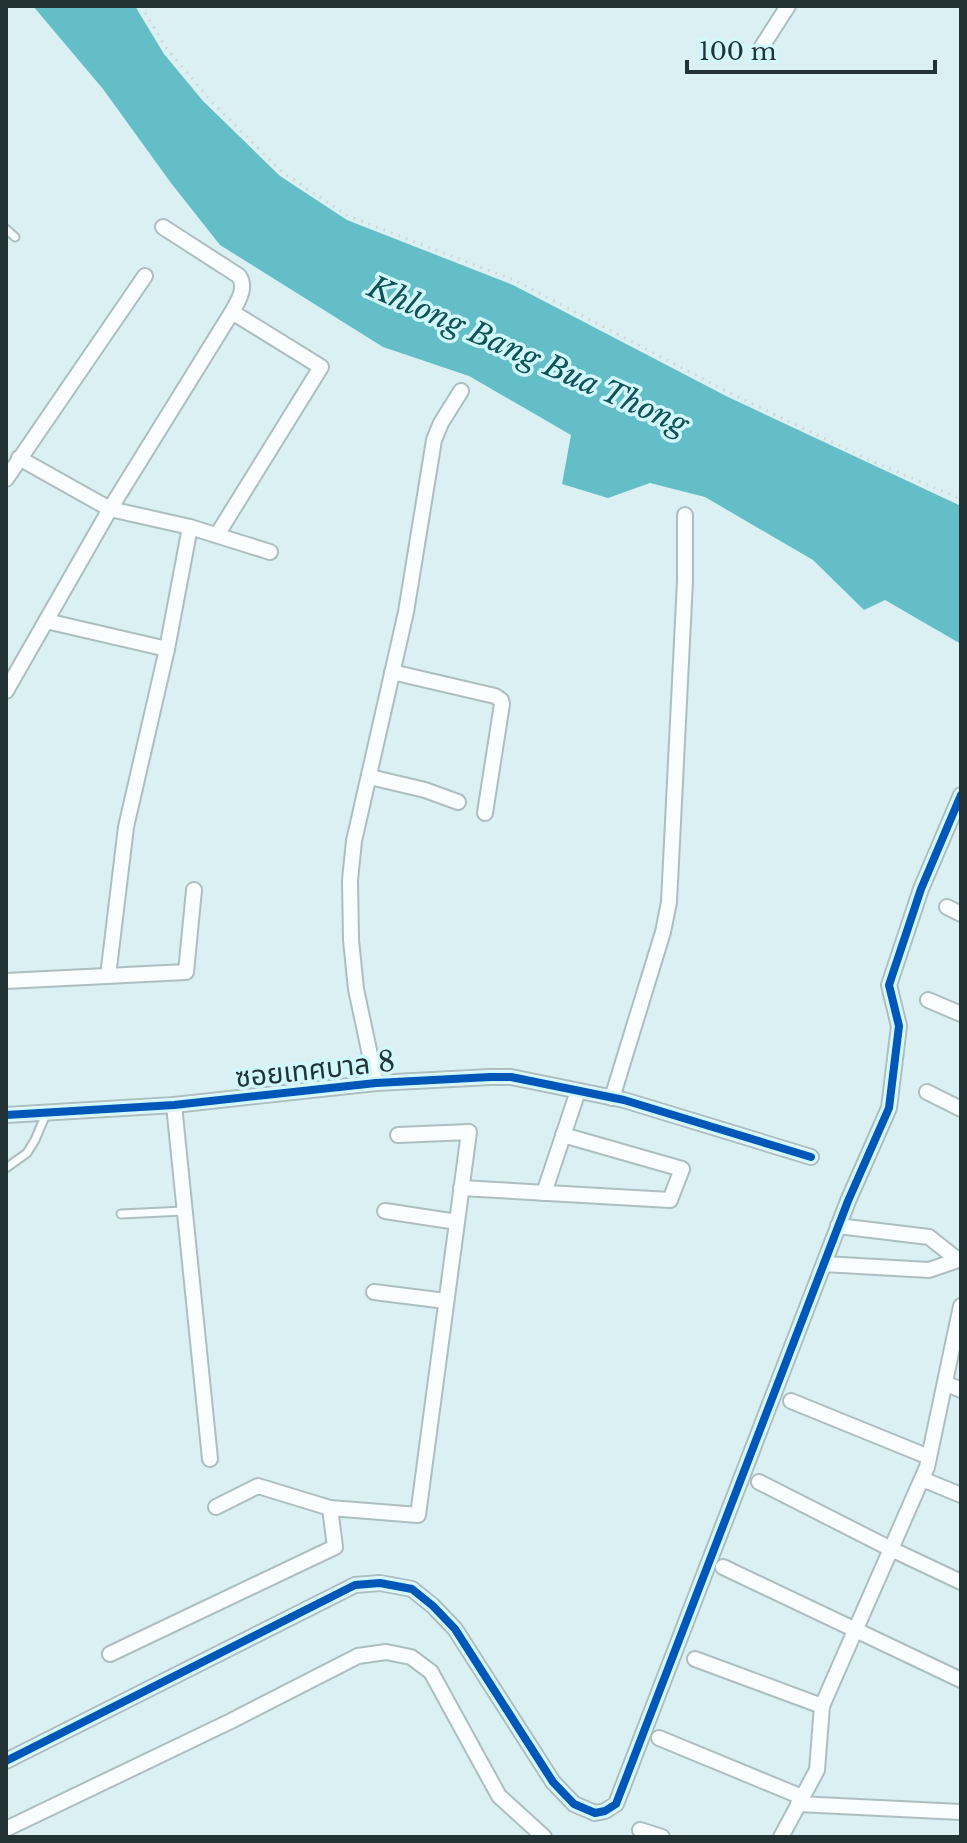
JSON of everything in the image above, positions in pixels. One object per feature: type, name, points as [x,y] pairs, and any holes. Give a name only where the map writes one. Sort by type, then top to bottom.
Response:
[{"type":"street","points":[[761,48],[788,6]]},
{"type":"street","points":[[6,691],[110,509],[232,312],[243,286],[239,276],[163,227]]},
{"type":"street","points":[[6,479],[145,276]]},
{"type":"street","points":[[217,535],[321,367],[232,312]]},
{"type":"street","points":[[376,1083],[356,989],[351,940],[350,880],[354,841],[406,612],[434,440],[461,391]]},
{"type":"street","points":[[19,458],[110,509],[190,527],[270,552]]},
{"type":"street","points":[[612,1098],[663,932],[669,902],[685,581],[685,515]]},
{"type":"street","points":[[108,976],[126,827],[167,649],[190,527]]},
{"type":"street","points":[[46,621],[167,649]]},
{"type":"street","points":[[392,672],[501,700],[485,813]]},
{"type":"street","points":[[370,777],[414,787],[458,802]]},
{"type":"street","points":[[6,1761],[355,1585],[380,1583],[412,1589],[455,1629],[553,1782],[574,1804],[595,1813],[616,1804],[838,1226],[889,1108],[899,1026],[889,985],[921,889],[961,795]]},
{"type":"street","points":[[6,981],[186,972],[194,890]]},
{"type":"street","points":[[947,907],[961,914]]},
{"type":"street","points":[[928,1000],[961,1014]]},
{"type":"street","name":"ซอยเทศบาล 8","points":[[6,1115],[174,1105],[376,1083],[511,1077],[612,1098],[811,1157]]},
{"type":"street","points":[[544,1193],[578,1091]]},
{"type":"street","points":[[927,1092],[961,1109]]},
{"type":"street","points":[[174,1105],[210,1459]]},
{"type":"street","points":[[216,1507],[258,1486],[330,1508],[418,1515],[469,1132],[398,1135]]},
{"type":"street","points":[[461,1188],[670,1200],[682,1169],[563,1135]]},
{"type":"street","points":[[385,1211],[457,1222]]},
{"type":"street","points":[[824,1264],[929,1270],[959,1259],[929,1237],[838,1226]]},
{"type":"street","points":[[374,1292],[446,1301]]},
{"type":"street","points":[[781,1837],[817,1770],[822,1706],[922,1479],[961,1308]]},
{"type":"street","points":[[945,1383],[961,1390]]},
{"type":"street","points":[[791,1401],[929,1457]]},
{"type":"street","points":[[922,1479],[961,1495]]},
{"type":"street","points":[[759,1482],[961,1582]]},
{"type":"street","points":[[110,1654],[335,1547],[330,1508]]},
{"type":"street","points":[[723,1567],[961,1680]]},
{"type":"street","points":[[6,1829],[358,1656],[386,1652],[411,1657],[431,1672],[499,1796],[544,1837]]},
{"type":"street","points":[[695,1659],[822,1706]]},
{"type":"street","points":[[659,1738],[800,1801],[961,1812]]},
{"type":"street","points":[[640,1830],[662,1837]]},
{"type":"lane","points":[[6,229],[15,237]]},
{"type":"lane","points":[[6,1168],[27,1153],[46,1113]]},
{"type":"lane","points":[[121,1214],[184,1211]]},
{"type":"path","points":[[141,6],[167,49],[211,101],[282,172],[348,216],[516,281],[730,393],[867,459],[961,499]]},
{"type":"water","name":"Khlong Bang Bua Thong","points":[[33,6],[135,6],[164,54],[203,101],[280,176],[347,220],[513,285],[728,397],[961,506],[961,644],[885,600],[864,610],[813,560],[705,497],[650,483],[608,498],[562,484],[571,435],[469,376],[383,347],[220,245],[103,89]]},
{"type":"cycle path","points":[[6,1761],[355,1585],[380,1583],[412,1589],[455,1629],[553,1782],[574,1804],[595,1813],[616,1804],[848,1201],[889,1108],[899,1026],[889,985],[921,889],[961,795]]},
{"type":"cycle path","points":[[6,1115],[174,1105],[376,1083],[511,1077],[624,1100],[811,1157]]}]
